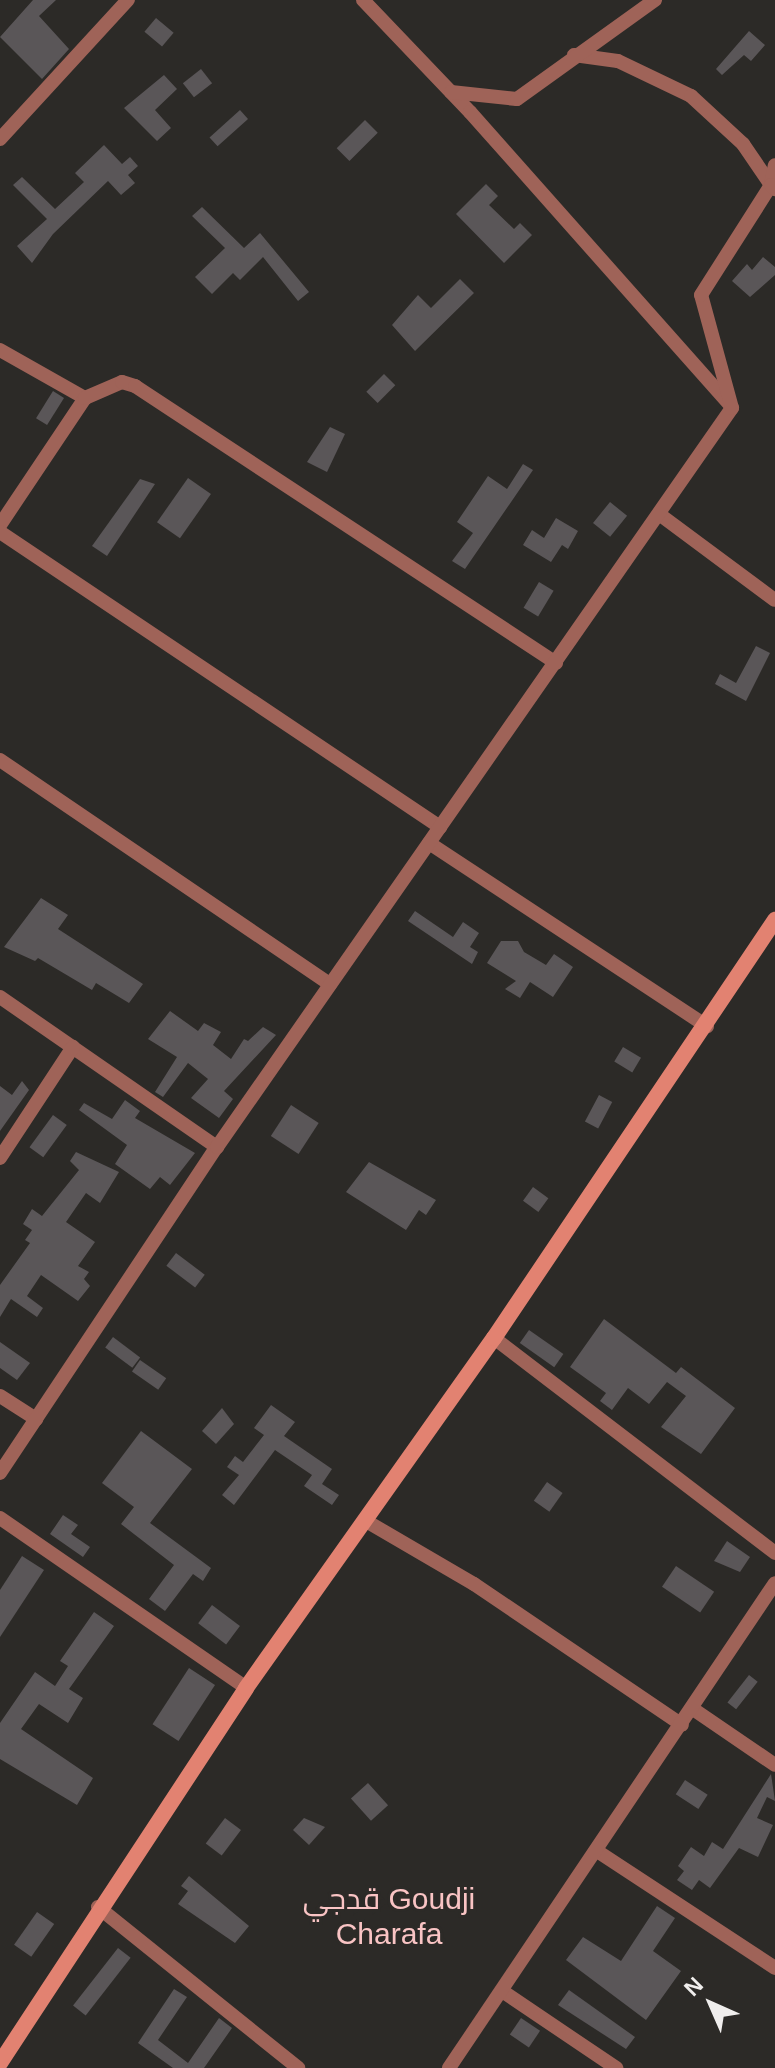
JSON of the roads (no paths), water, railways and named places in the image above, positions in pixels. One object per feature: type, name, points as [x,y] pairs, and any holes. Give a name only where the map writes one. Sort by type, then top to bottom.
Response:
[{"type":"main road","points":[[0,2063],[98,1907],[246,1688],[494,1338],[707,1026],[775,920]]},
{"type":"street","points":[[0,139],[128,0]]},
{"type":"street","points":[[363,0],[451,92],[732,408]]},
{"type":"street","points":[[451,92],[517,99],[574,55],[655,0]]},
{"type":"street","points":[[574,55],[618,61],[691,96],[743,144],[773,187]]},
{"type":"street","points":[[0,1473],[217,1147],[732,408],[701,295],[773,187],[775,165]]},
{"type":"street","points":[[0,350],[85,398]]},
{"type":"street","points":[[0,525],[85,398],[122,382],[135,386],[556,663]]},
{"type":"street","points":[[659,514],[775,600]]},
{"type":"street","points":[[0,532],[440,827]]},
{"type":"street","points":[[0,760],[330,984]]},
{"type":"street","points":[[429,843],[707,1026]]},
{"type":"street","points":[[0,997],[217,1147]]},
{"type":"street","points":[[0,1158],[73,1047]]},
{"type":"street","points":[[494,1338],[775,1553]]},
{"type":"street","points":[[0,1396],[36,1419]]},
{"type":"street","points":[[0,1518],[246,1688]]},
{"type":"street","points":[[366,1521],[474,1584],[682,1725]]},
{"type":"street","points":[[449,2068],[775,1583]]},
{"type":"street","points":[[693,1709],[775,1765]]},
{"type":"street","points":[[597,1851],[775,1968]]},
{"type":"street","points":[[98,1907],[298,2068]]},
{"type":"street","points":[[502,1991],[616,2068]]},
{"type":"district","name":"قدجي Goudji Charafa","points":[[389,1916]]}]
